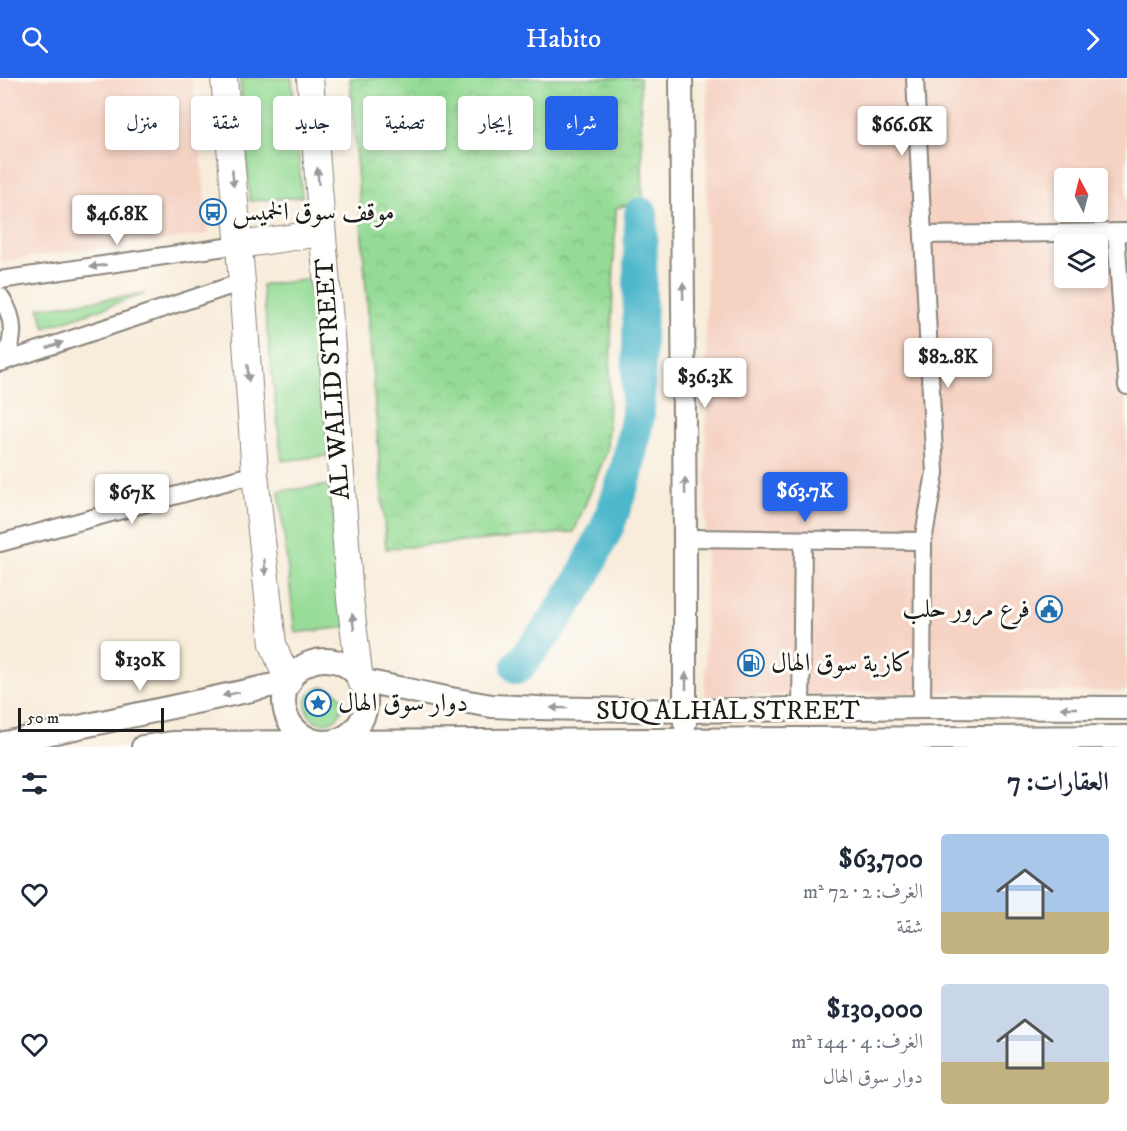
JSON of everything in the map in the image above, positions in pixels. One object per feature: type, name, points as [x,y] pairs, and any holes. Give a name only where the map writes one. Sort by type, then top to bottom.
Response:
[{"type":"main road","points":[[224,78],[242,282],[255,474],[273,644],[288,682]]},
{"type":"main road","name":"AL WALID STREET","points":[[310,78],[350,599],[360,680]]},
{"type":"main road","points":[[681,78],[686,740]]},
{"type":"main road","points":[[239,245],[322,233]]},
{"type":"main road","points":[[330,660],[352,670],[360,680],[365,691],[364,714],[350,734],[328,742],[316,741],[304,737],[294,729],[284,707],[284,694],[288,682],[296,672],[317,661],[330,660]]},
{"type":"main road","name":"SUQ ALHAL STREET","points":[[360,680],[492,706],[686,711],[922,707],[1127,708]]},
{"type":"main road","points":[[0,744],[288,682]]},
{"type":"main road","name":"SUQ ALHAL STREET","points":[[143,747],[328,742],[686,740],[934,743],[1127,737]]},
{"type":"street","points":[[915,78],[935,473],[923,541],[922,707]]},
{"type":"street","points":[[923,235],[1121,232],[1127,386]]},
{"type":"street","points":[[0,280],[239,245]]},
{"type":"street","points":[[2,363],[242,282]]},
{"type":"street","points":[[0,296],[7,307],[13,329],[9,352],[2,363]]},
{"type":"street","points":[[0,543],[255,474]]},
{"type":"street","points":[[686,538],[923,541]]},
{"type":"street","points":[[801,708],[803,540]]},
{"type":"shaded area","points":[[0,78],[192,78],[194,96],[191,96],[191,150],[200,150],[209,234],[0,261]]},
{"type":"shaded area","points":[[707,78],[1127,78],[1127,691],[705,696]]},
{"type":"green space","points":[[240,78],[292,78],[294,96],[273,96],[273,150],[298,150],[302,197],[250,201],[246,150],[261,150],[261,96],[241,96]]},
{"type":"green space","points":[[350,78],[640,78],[643,201],[616,208],[607,451],[574,532],[386,549]]},
{"type":"green space","points":[[314,279],[333,455],[282,461],[262,285]]},
{"type":"green space","points":[[144,294],[45,328],[39,308]]},
{"type":"green space","points":[[330,485],[347,627],[295,633],[279,491]]},
{"type":"green space","points":[[324,687],[337,692],[342,705],[337,718],[324,723],[311,718],[306,705],[311,692]]},
{"type":"waterway","points":[[518,667],[550,627],[580,582],[608,525],[626,474],[638,414],[641,214]]},
{"type":"place","name":"موقف سوق الخميس","points":[[213,212]]},
{"type":"place","name":"فرع مرور حلب","points":[[1049,609]]},
{"type":"place","name":"كازية سوق الهال","points":[[751,663]]},
{"type":"place","name":"دوار سوق الهال","points":[[318,703]]}]
